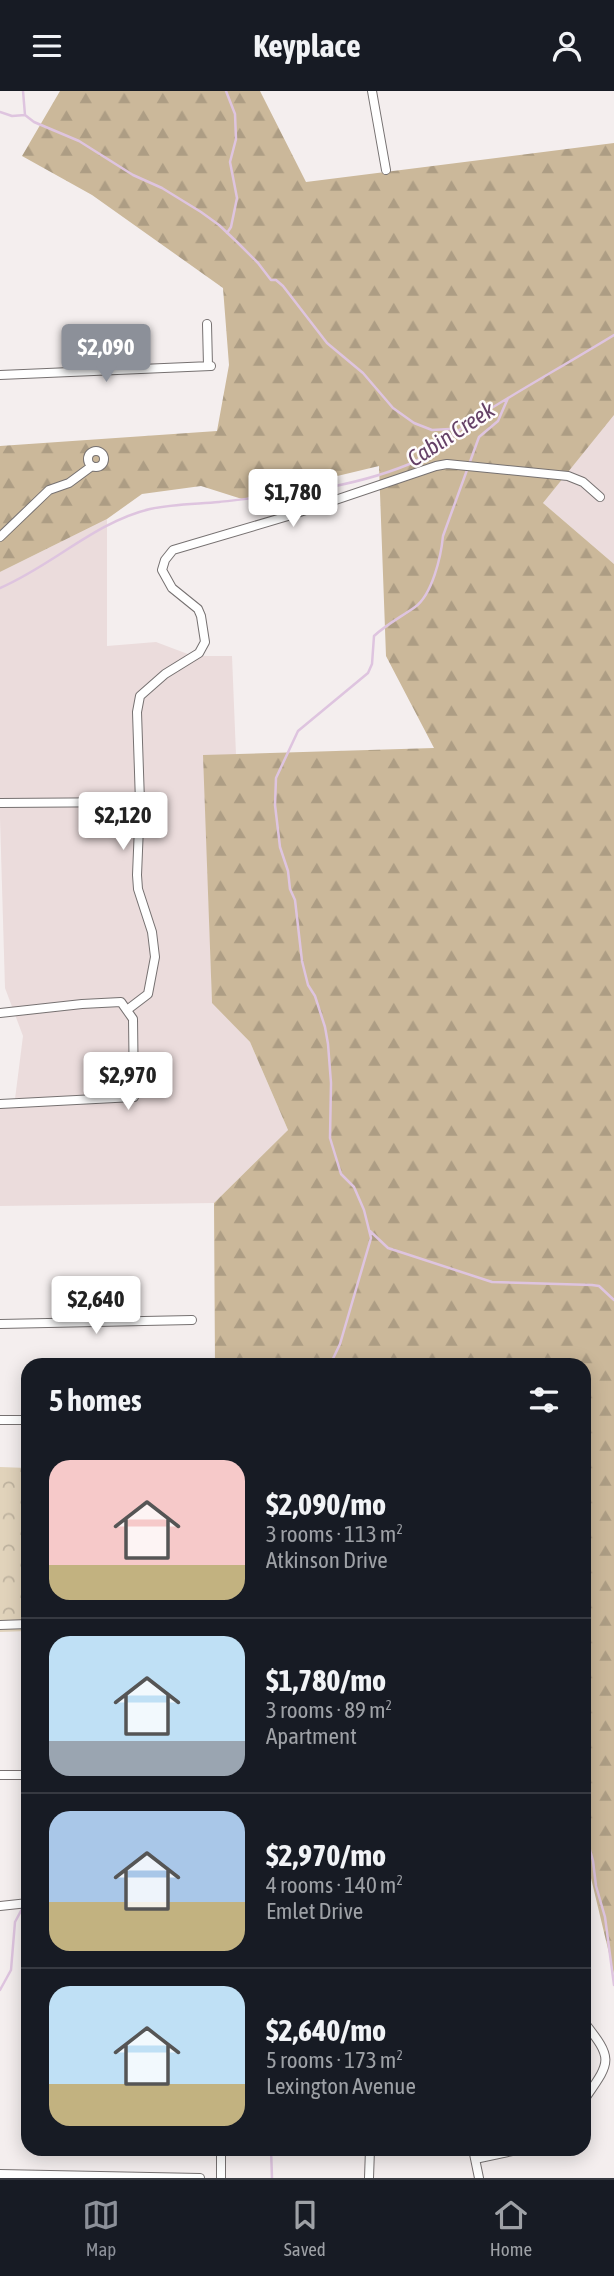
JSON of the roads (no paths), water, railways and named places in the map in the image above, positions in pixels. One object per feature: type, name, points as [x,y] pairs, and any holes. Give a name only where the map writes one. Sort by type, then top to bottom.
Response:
[{"type":"street","points":[[372,91],[386,170]]},
{"type":"street","points":[[0,375],[210,366],[208,324]]},
{"type":"street","points":[[127,1010],[148,994],[155,957],[152,932],[136,875],[140,802],[137,712],[139,696],[165,674],[200,653],[205,642],[198,609],[172,588],[163,570],[164,560],[173,550],[447,464],[568,476],[583,482],[600,497]]},
{"type":"street","points":[[0,537],[50,490],[69,483],[92,465]]},
{"type":"street","points":[[0,803],[140,802]]},
{"type":"street","points":[[0,1013],[121,1002],[133,1019],[134,1097],[0,1104]]},
{"type":"street","points":[[0,1324],[192,1320]]},
{"type":"street","points":[[0,1420],[21,1420]]},
{"type":"street","points":[[0,1625],[21,1624]]},
{"type":"street","points":[[0,1775],[21,1775]]},
{"type":"street","points":[[0,1906],[21,1904]]},
{"type":"street","points":[[591,2030],[603,2043],[607,2052],[607,2063],[591,2090]]},
{"type":"street","points":[[220,2156],[221,2178]]},
{"type":"street","points":[[369,2178],[370,2156]]},
{"type":"street","points":[[474,2156],[479,2178]]},
{"type":"street","points":[[475,2159],[489,2156]]},
{"type":"street","points":[[0,2174],[200,2178]]},
{"type":"waterway","points":[[23,91],[25,115]]},
{"type":"waterway","points":[[226,91],[235,114],[236,139],[230,162],[237,198],[231,227],[227,233]]},
{"type":"waterway","points":[[0,112],[12,116],[25,115],[34,122],[79,141],[133,175],[162,188],[201,212],[237,242],[271,280],[276,280],[283,286],[327,343],[363,373],[393,408],[414,423],[432,430],[457,431]]},
{"type":"waterway","name":"Cabin Creek","points":[[0,588],[130,515],[176,505],[314,490],[362,480],[407,465],[435,449],[477,417],[614,335]]},
{"type":"waterway","points":[[333,1358],[340,1344],[371,1238],[364,1210],[354,1187],[341,1174],[330,1138],[331,1083],[328,1044],[325,1027],[315,996],[308,985],[302,961],[295,900],[280,847],[275,805],[276,778],[298,731],[368,673],[372,664],[374,636],[415,607],[426,594],[438,565],[443,536],[479,437],[498,421],[508,398]]},
{"type":"waterway","points":[[370,1231],[388,1248],[492,1282],[599,1286],[614,1300]]},
{"type":"waterway","points":[[591,1854],[605,1917],[614,1985]]},
{"type":"waterway","points":[[0,1990],[11,1970],[15,1922],[21,1911]]},
{"type":"waterway","points":[[271,2156],[272,2178]]}]
